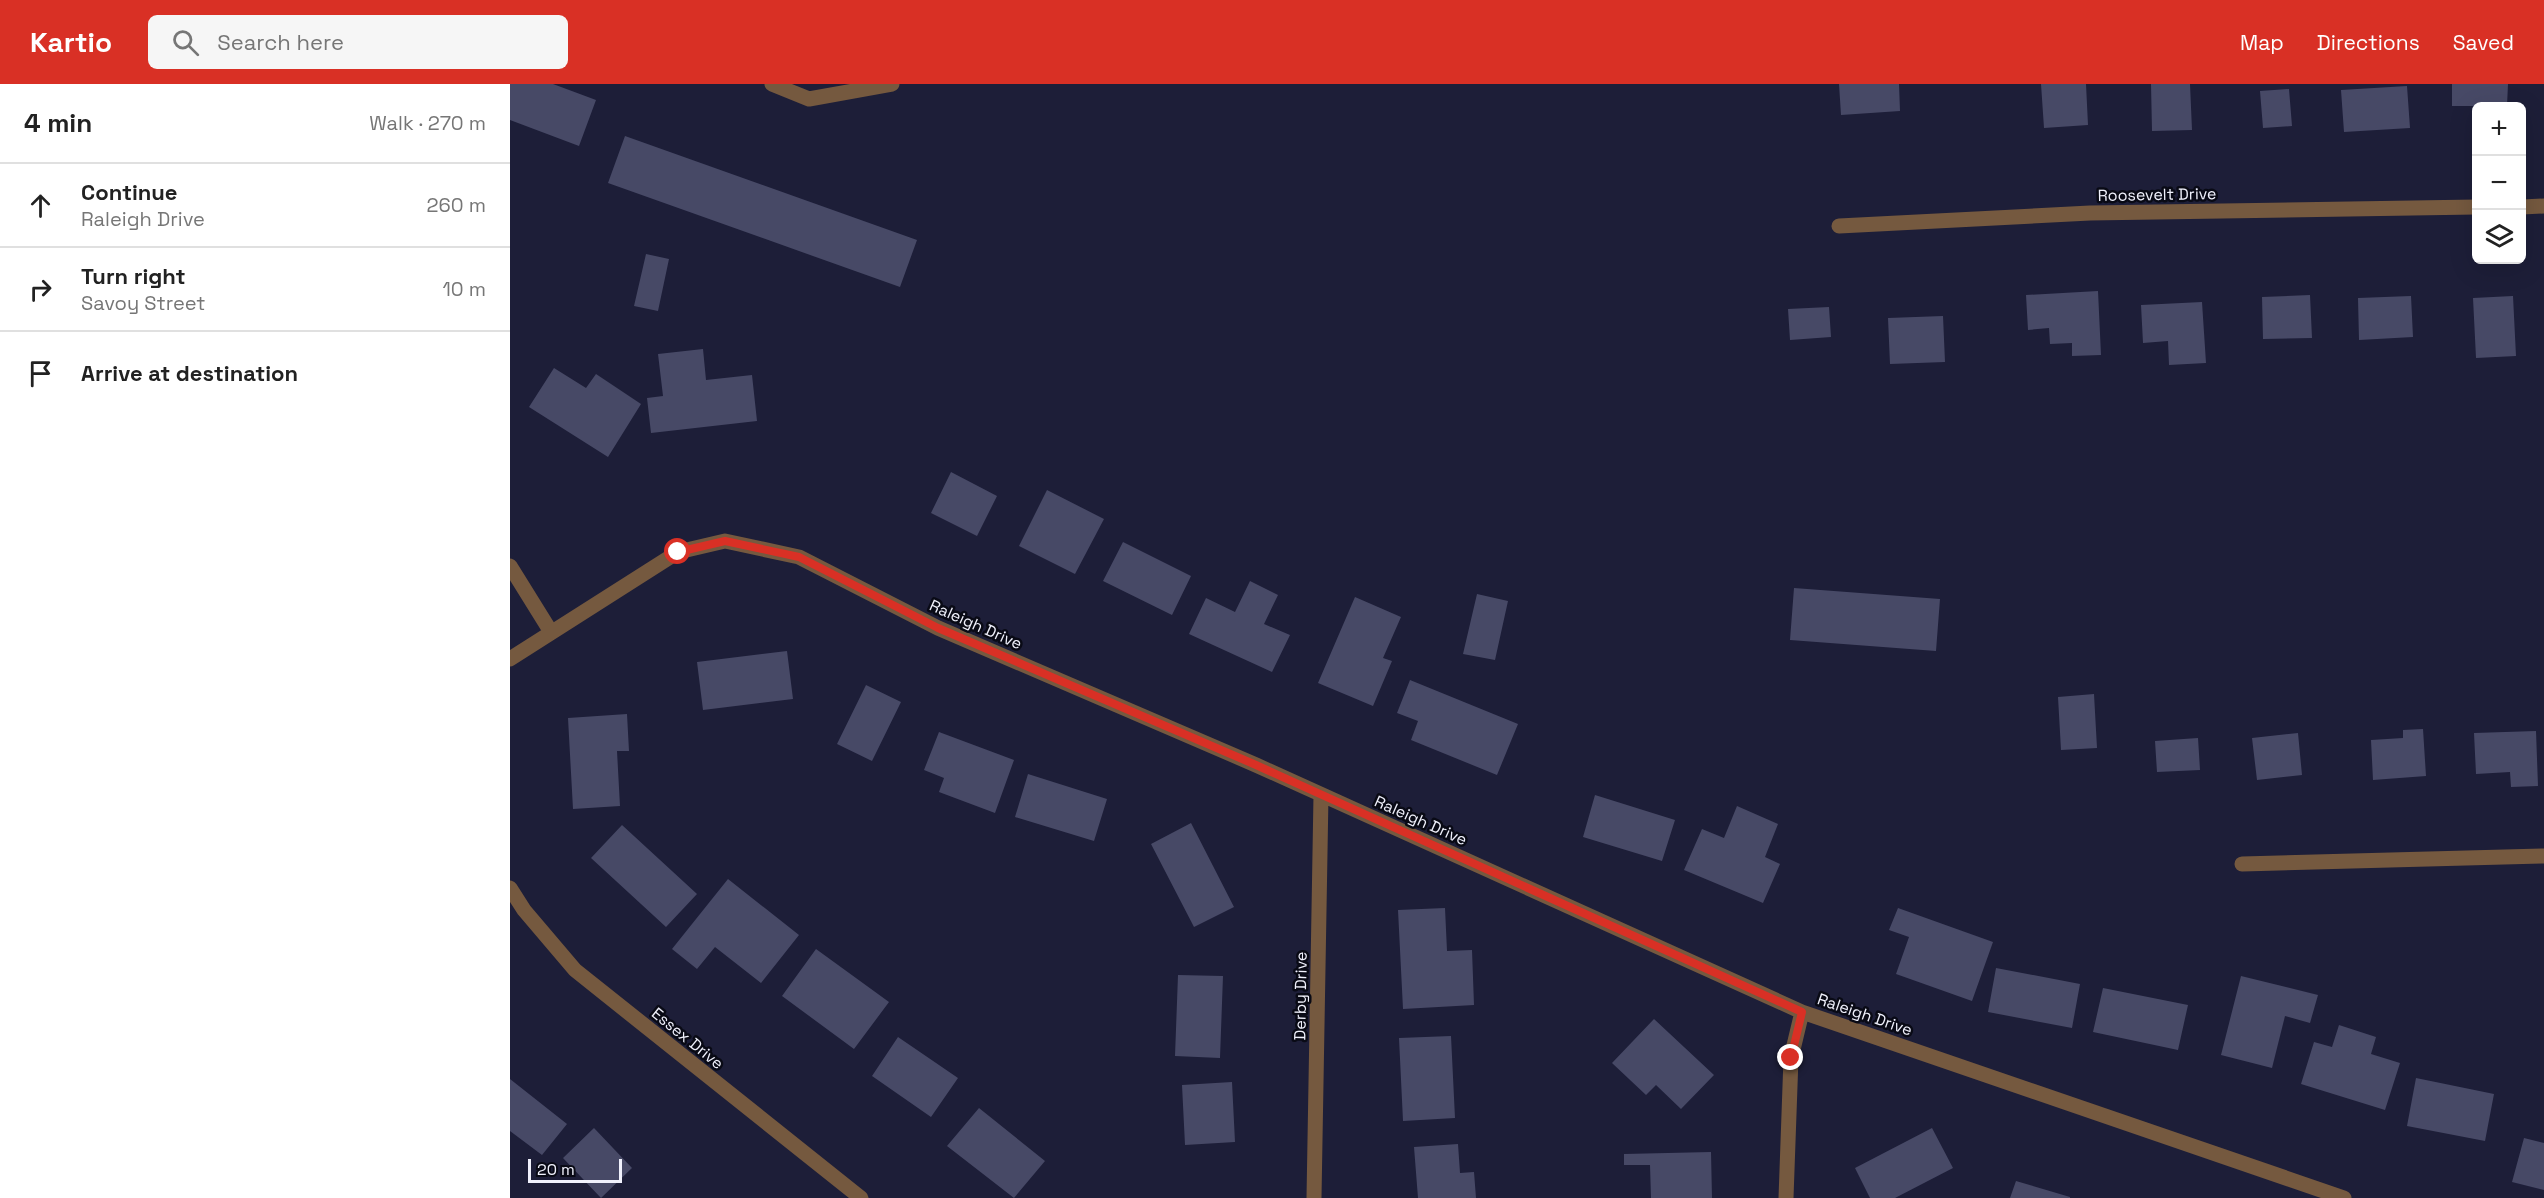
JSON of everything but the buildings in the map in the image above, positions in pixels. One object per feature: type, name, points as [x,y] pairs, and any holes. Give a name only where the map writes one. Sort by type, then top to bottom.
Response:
[{"type":"street","points":[[772,84],[809,99],[892,84]]},
{"type":"street","points":[[2526,207],[2544,206]]},
{"type":"street","name":"Roosevelt Drive","points":[[1839,226],[2090,213],[2472,207]]},
{"type":"street","name":"Raleigh Drive","points":[[510,659],[678,552],[725,541],[799,557],[938,628],[1321,795],[1802,1012],[2343,1198]]},
{"type":"street","points":[[510,566],[551,632]]},
{"type":"street","name":"Derby Drive","points":[[1314,1198],[1321,795]]},
{"type":"street","points":[[2242,864],[2544,856]]},
{"type":"street","name":"Essex Drive","points":[[510,888],[524,910],[575,970],[861,1198]]},
{"type":"street","points":[[1786,1198],[1791,1058],[1802,1012]]},
{"type":"route","points":[[678,552],[725,541],[799,557],[938,628],[1256,765],[1802,1012],[1791,1058]]}]
